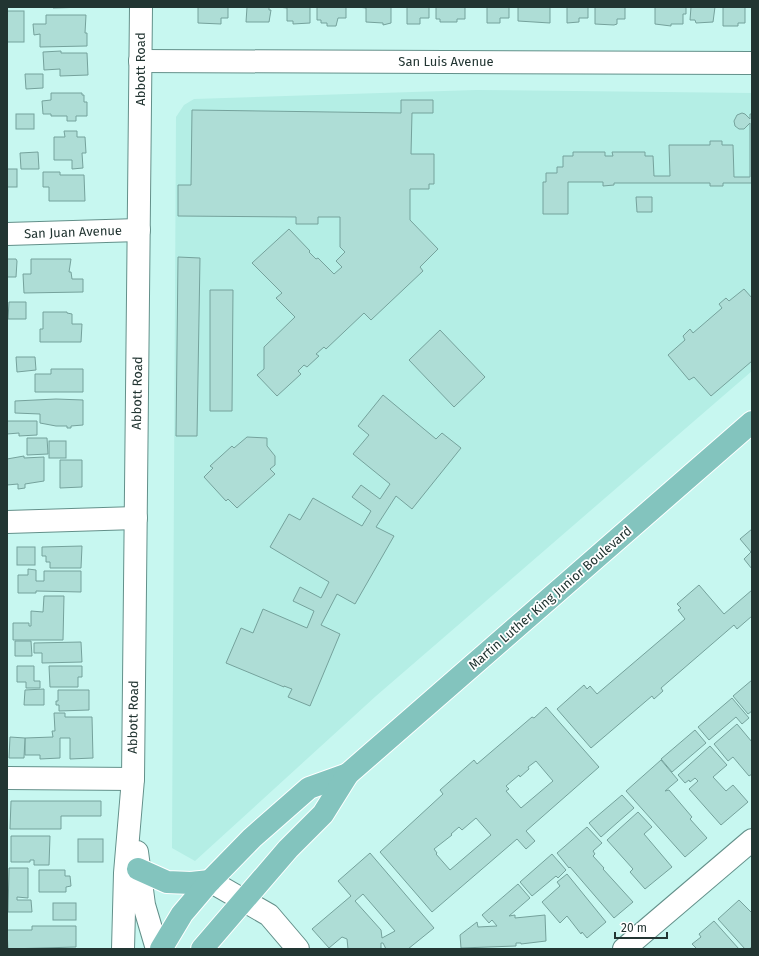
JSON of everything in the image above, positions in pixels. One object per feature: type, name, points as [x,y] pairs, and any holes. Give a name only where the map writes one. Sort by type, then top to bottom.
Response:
[{"type":"main road","name":"Martin Luther King Junior Boulevard","points":[[202,949],[288,849],[323,814],[348,774],[752,422]]},
{"type":"main road","name":"Martin Luther King Junior Boulevard","points":[[161,949],[182,914],[210,881],[252,838],[309,788],[348,774]]},
{"type":"main road","points":[[138,869],[167,882],[191,883],[210,881]]},
{"type":"street","name":"Abbott Road","points":[[141,7],[133,779],[138,869],[144,905],[157,949]]},
{"type":"street","name":"San Luis Avenue","points":[[140,61],[752,63]]},
{"type":"street","name":"San Juan Avenue","points":[[7,234],[139,230]]},
{"type":"street","points":[[7,522],[136,518]]},
{"type":"street","points":[[7,778],[133,779]]},
{"type":"street","name":"Abbott Road","points":[[123,949],[125,873],[133,779]]},
{"type":"street","points":[[624,949],[752,840]]},
{"type":"street","points":[[210,881],[244,899],[269,915],[298,949]]},
{"type":"shaded area","points":[[476,90],[752,93],[752,371],[376,696],[195,861],[172,848],[176,117],[184,105],[194,99]]},
{"type":"building","points":[[53,7],[88,7],[53,8]]},
{"type":"building","points":[[198,7],[228,7],[228,18],[221,18],[221,24],[198,23]]},
{"type":"building","points":[[247,7],[269,7],[269,10],[271,10],[269,22],[246,22]]},
{"type":"building","points":[[278,7],[310,7],[310,23],[293,24],[293,21],[287,21],[287,8]]},
{"type":"building","points":[[317,7],[346,7],[346,18],[338,18],[336,26],[327,26],[327,23],[321,23],[321,20],[317,20]]},
{"type":"building","points":[[358,7],[391,7],[391,23],[383,25],[383,23],[366,22],[366,8]]},
{"type":"building","points":[[407,7],[429,7],[429,18],[420,18],[420,24],[407,24]]},
{"type":"building","points":[[436,7],[465,7],[465,19],[457,19],[457,22],[440,22],[440,19],[436,19]]},
{"type":"building","points":[[487,7],[509,7],[509,18],[500,18],[500,23],[487,23]]},
{"type":"building","points":[[518,7],[550,7],[550,23],[518,21]]},
{"type":"building","points":[[567,7],[588,7],[588,18],[579,18],[579,22],[567,23]]},
{"type":"building","points":[[595,7],[625,7],[625,19],[617,19],[617,24],[614,25],[595,24]]},
{"type":"building","points":[[655,7],[686,7],[686,14],[683,14],[683,24],[671,24],[671,26],[655,24]]},
{"type":"building","points":[[691,7],[715,7],[713,22],[696,23],[695,20],[690,20]]},
{"type":"building","points":[[723,7],[745,7],[745,23],[738,23],[738,26],[723,26]]},
{"type":"building","points":[[7,11],[24,11],[24,42],[7,42]]},
{"type":"building","points":[[46,15],[86,15],[85,33],[87,33],[87,46],[40,47],[40,34],[34,35],[33,24],[46,24]]},
{"type":"building","points":[[61,51],[61,53],[87,53],[88,75],[60,76],[60,69],[44,70],[43,52]]},
{"type":"building","points":[[25,74],[43,74],[43,88],[26,89]]},
{"type":"building","points":[[51,93],[82,93],[82,95],[84,95],[84,102],[87,102],[87,116],[76,116],[76,121],[67,121],[67,116],[51,116],[51,114],[43,114],[42,101],[51,100]]},
{"type":"building","points":[[401,100],[433,100],[433,113],[412,113],[411,154],[434,154],[434,184],[429,184],[429,189],[410,189],[410,220],[438,249],[420,267],[423,271],[371,320],[364,313],[326,349],[324,347],[316,354],[319,356],[307,367],[304,365],[298,371],[301,374],[277,396],[257,375],[264,369],[264,347],[295,317],[276,298],[282,293],[252,263],[289,229],[316,259],[318,258],[334,274],[342,267],[336,261],[345,252],[340,247],[340,217],[318,217],[318,224],[296,224],[296,217],[178,216],[178,185],[191,185],[192,110],[401,113]]},
{"type":"building","points":[[742,113],[750,119],[750,114],[752,114],[752,183],[723,183],[723,186],[710,186],[710,183],[614,183],[614,185],[603,186],[603,182],[568,182],[568,214],[543,214],[543,182],[546,182],[546,173],[557,173],[557,167],[563,167],[563,156],[573,156],[573,152],[605,152],[605,156],[613,156],[612,152],[645,152],[645,156],[653,156],[654,176],[670,176],[669,145],[710,145],[710,141],[722,141],[722,145],[733,145],[734,177],[750,177],[750,123],[744,129],[739,129],[735,126],[734,121],[737,115]]},
{"type":"building","points":[[16,114],[34,114],[34,129],[16,129]]},
{"type":"building","points":[[64,131],[77,131],[77,137],[85,137],[86,153],[82,153],[83,168],[72,169],[72,160],[54,160],[54,137],[65,137]]},
{"type":"building","points":[[38,152],[39,169],[21,169],[20,153]]},
{"type":"building","points":[[7,169],[17,169],[17,187],[7,187]]},
{"type":"building","points":[[43,172],[60,172],[60,175],[84,175],[85,201],[49,201],[49,187],[43,187]]},
{"type":"building","points":[[636,197],[652,197],[652,212],[637,212]]},
{"type":"building","points":[[178,257],[200,258],[197,436],[176,436]]},
{"type":"building","points":[[7,259],[16,259],[17,261],[16,277],[7,277]]},
{"type":"building","points":[[31,259],[71,259],[69,272],[71,272],[72,279],[83,279],[83,292],[24,293],[23,274],[31,274]]},
{"type":"building","points":[[744,289],[752,298],[752,361],[711,396],[694,377],[689,380],[668,355],[685,340],[683,336],[690,329],[693,333],[722,308],[719,304],[726,298],[729,301]]},
{"type":"building","points":[[210,290],[233,290],[232,411],[210,411]]},
{"type":"building","points":[[9,302],[26,302],[26,319],[8,319]]},
{"type":"building","points":[[43,312],[67,312],[72,314],[72,324],[82,324],[81,342],[40,342],[40,329],[43,329]]},
{"type":"building","points":[[440,330],[485,377],[454,407],[409,360]]},
{"type":"building","points":[[16,357],[35,357],[36,370],[17,372]]},
{"type":"building","points":[[51,369],[83,369],[83,392],[35,392],[35,374],[51,374]]},
{"type":"building","points":[[383,395],[436,439],[442,433],[461,448],[412,509],[396,496],[376,527],[394,536],[355,604],[337,594],[321,625],[340,634],[310,706],[288,697],[292,689],[226,663],[241,628],[253,633],[263,609],[307,628],[314,611],[293,601],[300,587],[321,598],[329,582],[270,547],[289,514],[300,520],[313,498],[362,526],[371,511],[352,497],[361,485],[380,499],[390,484],[353,454],[369,435],[358,426]]},
{"type":"building","points":[[56,399],[83,400],[83,425],[71,426],[71,428],[67,428],[67,426],[56,426],[40,423],[40,414],[15,413],[15,401]]},
{"type":"building","points":[[7,421],[37,421],[37,435],[19,436],[19,433],[7,434]]},
{"type":"building","points":[[247,437],[267,438],[267,446],[275,456],[275,465],[270,469],[275,474],[237,508],[228,499],[226,501],[204,477],[213,468],[210,466],[232,446],[234,448]]},
{"type":"building","points":[[27,438],[47,438],[48,454],[27,455]]},
{"type":"building","points":[[49,441],[66,441],[66,458],[49,458]]},
{"type":"building","points":[[24,456],[24,458],[44,457],[44,481],[25,484],[25,488],[18,489],[18,484],[7,485],[7,459]]},
{"type":"building","points":[[60,460],[82,460],[82,487],[60,488]]},
{"type":"building","points":[[752,529],[752,569],[744,559],[751,552],[740,539]]},
{"type":"building","points":[[82,546],[81,568],[50,568],[50,562],[46,562],[46,556],[42,556],[42,547]]},
{"type":"building","points":[[17,547],[35,547],[35,565],[17,565]]},
{"type":"building","points":[[28,569],[36,570],[36,581],[44,581],[44,571],[81,571],[81,592],[36,591],[36,593],[18,593],[18,575],[28,575]]},
{"type":"building","points":[[699,585],[724,614],[752,590],[752,616],[737,629],[734,625],[661,688],[663,691],[654,699],[652,696],[591,748],[557,709],[584,685],[587,689],[590,686],[597,694],[685,619],[678,610],[681,608],[677,604]]},
{"type":"building","points":[[44,596],[64,596],[63,640],[13,640],[13,623],[29,623],[29,626],[31,626],[31,611],[43,612]]},
{"type":"building","points":[[15,641],[31,641],[32,656],[15,656]]},
{"type":"building","points":[[81,642],[82,662],[42,663],[42,653],[34,653],[34,643]]},
{"type":"building","points":[[17,666],[34,666],[34,681],[40,681],[40,688],[26,688],[26,682],[17,682]]},
{"type":"building","points":[[49,666],[82,666],[82,677],[78,677],[78,687],[50,687]]},
{"type":"building","points":[[752,680],[752,711],[748,714],[733,696]]},
{"type":"building","points":[[44,689],[44,705],[24,705],[25,690]]},
{"type":"building","points":[[58,690],[89,690],[89,710],[59,711],[59,705],[56,705],[56,701],[58,701]]},
{"type":"building","points":[[732,698],[749,718],[742,724],[736,717],[709,740],[698,727]]},
{"type":"building","points":[[546,707],[599,767],[526,831],[535,841],[526,849],[517,839],[432,912],[380,852],[443,794],[440,790],[474,760],[477,764],[532,717],[534,718]],"holes":[[[536,761],[553,781],[521,808],[506,791],[509,789],[506,786],[519,775],[520,777],[529,769],[528,767]],[[476,818],[491,835],[450,870],[436,854],[437,853],[434,849],[452,835],[451,834],[459,827],[462,830]]]},
{"type":"building","points":[[54,713],[65,713],[65,717],[92,717],[93,758],[70,759],[70,738],[60,738],[60,758],[40,759],[40,755],[25,755],[25,738],[53,737],[52,731],[55,731]]},
{"type":"building","points":[[737,724],[752,742],[752,774],[749,776],[733,757],[728,761],[714,744]]},
{"type":"building","points":[[695,730],[706,743],[672,772],[661,759]]},
{"type":"building","points":[[10,737],[25,738],[24,758],[9,758]]},
{"type":"building","points":[[710,746],[727,765],[713,777],[726,791],[733,785],[748,802],[721,825],[689,789],[698,781],[695,778],[690,782],[689,780],[685,783],[678,775]]},
{"type":"building","points":[[661,760],[678,780],[665,791],[669,790],[692,817],[690,819],[707,838],[685,857],[626,791]]},
{"type":"building","points":[[622,795],[634,808],[601,837],[589,823]]},
{"type":"building","points":[[11,801],[101,801],[101,816],[61,816],[61,829],[10,829]]},
{"type":"building","points":[[638,812],[652,827],[644,834],[672,867],[645,889],[630,872],[633,869],[607,840]]},
{"type":"building","points":[[587,827],[602,843],[593,851],[595,854],[593,856],[633,902],[614,918],[557,853]]},
{"type":"building","points":[[11,836],[50,836],[49,865],[34,865],[34,860],[30,860],[30,862],[11,862]]},
{"type":"building","points":[[78,839],[103,839],[103,862],[78,862]]},
{"type":"building","points":[[370,853],[434,928],[408,949],[386,949],[383,943],[381,943],[381,949],[348,949],[347,939],[342,937],[329,948],[312,929],[351,896],[338,881]],"holes":[[[363,894],[395,931],[382,938],[381,930],[355,901]]]},
{"type":"building","points":[[552,854],[566,870],[558,878],[556,876],[532,896],[520,882]]},
{"type":"building","points":[[9,868],[28,868],[28,898],[17,897],[17,900],[31,900],[32,912],[8,912]]},
{"type":"building","points":[[39,870],[65,870],[65,876],[70,876],[71,886],[66,887],[66,892],[39,892]]},
{"type":"building","points":[[567,874],[606,922],[587,938],[582,932],[581,934],[567,916],[560,923],[542,902],[560,886],[557,882]]},
{"type":"building","points":[[518,884],[530,898],[509,916],[515,915],[515,918],[545,915],[546,941],[521,944],[516,943],[516,946],[461,948],[460,935],[477,922],[478,927],[497,926],[492,920],[489,923],[482,915]]},
{"type":"building","points":[[739,900],[752,913],[752,947],[749,949],[745,949],[718,919]]},
{"type":"building","points":[[53,903],[76,903],[76,920],[53,920]]},
{"type":"building","points":[[714,921],[739,949],[697,949],[692,944],[701,937],[699,934]]},
{"type":"building","points":[[32,926],[76,926],[76,947],[8,949],[7,930],[32,930]]}]
